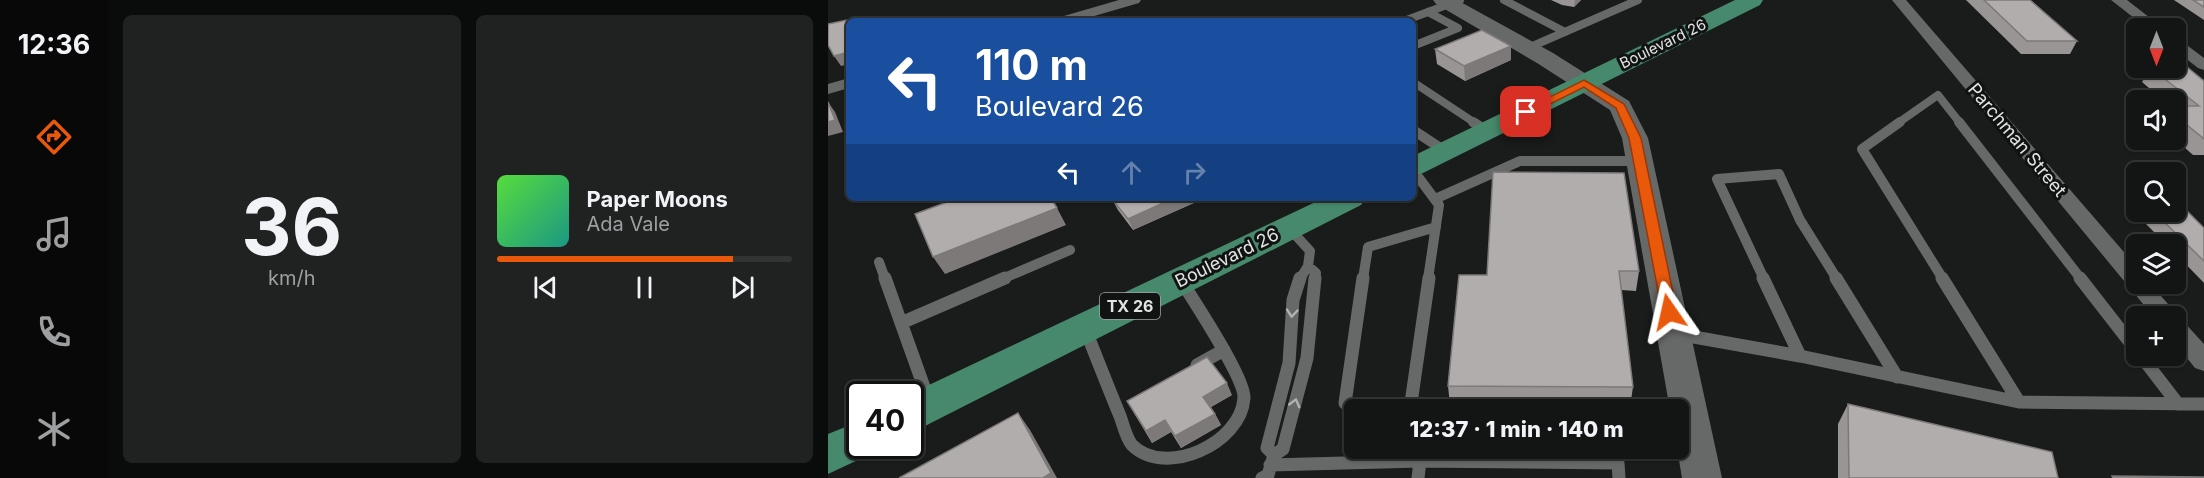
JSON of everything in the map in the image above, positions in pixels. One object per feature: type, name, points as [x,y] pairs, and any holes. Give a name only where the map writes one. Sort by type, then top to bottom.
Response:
[{"type":"main road","name":"Boulevard 26","points":[[1416,167],[1751,0]]},
{"type":"main road","name":"Boulevard 26","points":[[924,407],[1344,201]]},
{"type":"main road","points":[[828,455],[846,446]]},
{"type":"street","points":[[1072,18],[1134,0]]},
{"type":"street","name":"Parchman Street","points":[[1899,0],[2126,269]]},
{"type":"street","points":[[2118,0],[2142,18]]},
{"type":"street","points":[[1445,4],[1528,48],[1620,106],[1635,138],[1702,478]]},
{"type":"street","points":[[2186,50],[2200,59]]},
{"type":"street","points":[[828,89],[846,84]]},
{"type":"street","name":"Parchman Street","points":[[2147,294],[2157,306]]},
{"type":"street","points":[[2186,340],[2204,361]]},
{"type":"lane","points":[[1504,0],[1565,32]]},
{"type":"lane","points":[[1528,48],[1638,0]]},
{"type":"lane","points":[[1411,18],[1445,4],[1458,28],[1416,45]]},
{"type":"lane","points":[[1416,84],[1487,131]]},
{"type":"lane","points":[[2019,402],[1862,149],[1938,95],[2126,337]]},
{"type":"lane","points":[[1416,132],[1445,151]]},
{"type":"lane","points":[[1435,199],[1520,161],[1640,161]]},
{"type":"lane","points":[[1412,399],[1439,205],[1416,173]]},
{"type":"lane","points":[[1800,356],[1717,179],[1779,174],[1800,220],[1896,376]]},
{"type":"lane","points":[[1346,399],[1368,248],[1436,227]]},
{"type":"lane","points":[[1270,470],[1267,448],[1289,362],[1293,300],[1301,275],[1308,266],[1310,251],[1289,228]]},
{"type":"lane","points":[[901,323],[1070,250]]},
{"type":"lane","points":[[879,262],[901,323],[914,381]]},
{"type":"lane","points":[[1270,470],[1283,449],[1308,358],[1312,294],[1316,273],[1308,266]]},
{"type":"lane","points":[[1085,328],[1123,406],[1131,444],[1144,454],[1157,459],[1176,459],[1194,455],[1210,447],[1234,423],[1243,403],[1241,385],[1224,350],[1181,281]]},
{"type":"lane","points":[[1674,333],[1800,356],[2019,402],[2204,405]]},
{"type":"lane","points":[[1185,371],[1224,350]]},
{"type":"lane","points":[[2149,366],[2178,404]]},
{"type":"lane","points":[[1270,470],[1379,459]]},
{"type":"lane","points":[[1418,459],[1418,478]]},
{"type":"lane","points":[[1518,459],[1618,463],[1619,478]]},
{"type":"building","points":[[1984,0],[2030,0],[2077,41],[2027,41]]},
{"type":"building","points":[[2193,0],[2204,0],[2204,7]]},
{"type":"building","points":[[846,20],[846,53],[834,56],[828,45],[828,24]]},
{"type":"building","points":[[1482,30],[1511,46],[1464,66],[1435,49]]},
{"type":"building","points":[[2186,67],[2204,81],[2204,139],[2186,124],[2186,106],[2199,106],[2186,96],[2186,90],[2179,90],[2164,78],[2186,78]]},
{"type":"building","points":[[828,102],[835,120],[828,122]]},
{"type":"building","points":[[1493,172],[1624,173],[1639,271],[1619,271],[1633,387],[1448,386],[1459,275],[1487,275]]},
{"type":"building","points":[[950,201],[1053,201],[1057,208],[933,257],[915,214]]},
{"type":"building","points":[[1114,201],[1167,201],[1128,219]]},
{"type":"building","points":[[2186,210],[2204,228],[2204,261],[2186,243],[2186,234],[2176,234],[2164,222],[2186,222]]},
{"type":"building","points":[[1207,357],[1227,383],[1203,397],[1215,414],[1175,436],[1165,420],[1146,431],[1127,401]]},
{"type":"building","points":[[1848,404],[2052,452],[2058,478],[1849,478]]},
{"type":"building","points":[[1018,413],[1051,473],[1043,478],[899,478]]},
{"type":"building","points":[[2112,476],[2204,477],[2204,478],[2113,478]]},
{"type":"route","points":[[1526,112],[1584,83],[1620,106],[1627,116],[1635,138],[1669,312]]}]
